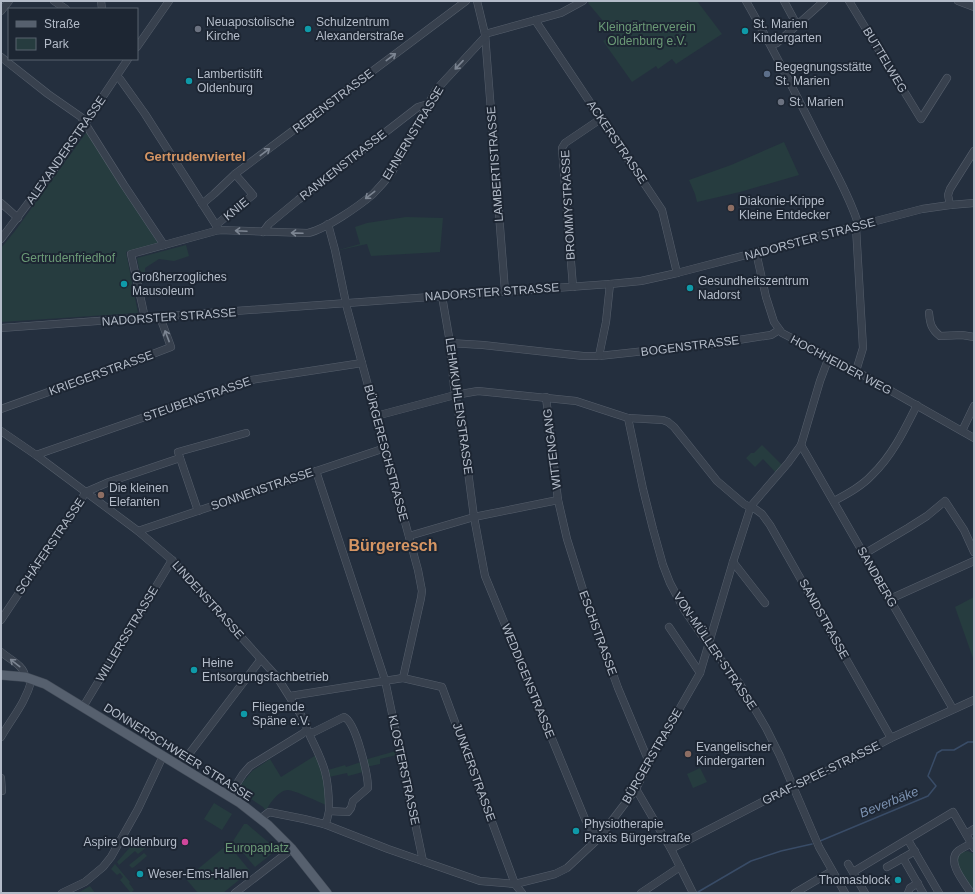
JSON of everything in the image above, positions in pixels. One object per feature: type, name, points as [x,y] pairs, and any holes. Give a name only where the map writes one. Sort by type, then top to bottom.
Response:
[{"type":"main road","points":[[1,675],[28,678]]},
{"type":"main road","name":"DONNERSCHWEER STRASSE","points":[[28,678],[45,684],[229,796],[260,819],[292,849],[326,893]]},
{"type":"street","points":[[1,11],[9,1]]},
{"type":"street","points":[[54,1],[64,8]]},
{"type":"street","points":[[138,46],[169,1]]},
{"type":"street","name":"REBENSTRASSE","points":[[202,204],[235,174],[466,1]]},
{"type":"street","name":"LAMBERTISTRASSE","points":[[477,1],[485,35],[505,291]]},
{"type":"street","points":[[485,35],[561,13],[583,1]]},
{"type":"street","points":[[746,1],[772,45],[857,219],[863,348],[856,371]]},
{"type":"street","points":[[784,1],[797,25]]},
{"type":"street","points":[[772,45],[824,1]]},
{"type":"street","name":"BUTTELWEG","points":[[850,1],[921,119],[947,78]]},
{"type":"street","points":[[958,1],[974,7]]},
{"type":"street","name":"ACKERSTRASSE","points":[[535,20],[602,118],[662,210],[677,273]]},
{"type":"street","name":"EHNERNSTRASSE","points":[[145,318],[131,254],[218,227],[263,232],[308,233],[314,232],[328,224],[374,193],[384,182],[392,172],[410,141],[436,90],[485,35]]},
{"type":"street","points":[[1,57],[48,94],[81,117],[164,245]]},
{"type":"street","name":"ALEXANDERSTRASSE","points":[[1,239],[57,165],[127,60]]},
{"type":"street","points":[[117,76],[145,114],[218,227]]},
{"type":"street","name":"RANKENSTRASSE","points":[[263,232],[269,224],[418,107],[428,104]]},
{"type":"street","name":"BROMMYSTRASSE","points":[[573,286],[562,148],[565,143],[602,118]]},
{"type":"street","points":[[950,205],[948,195],[950,189],[974,151]]},
{"type":"street","name":"KNIE","points":[[218,227],[253,195],[235,174]]},
{"type":"street","name":"NADORSTER STRASSE","points":[[1,328],[640,281],[677,273],[922,209],[974,203]]},
{"type":"street","points":[[1,204],[18,218]]},
{"type":"street","name":"BÜRGERESCHSTRASSE","points":[[328,224],[346,303],[409,536],[422,591],[403,678]]},
{"type":"street","name":"HOCHHEIDER WEG","points":[[756,252],[766,297],[774,322],[779,330],[793,340],[856,371],[974,438]]},
{"type":"street","points":[[599,356],[606,322],[610,284]]},
{"type":"street","name":"LEHMKUHLENSTRASSE","points":[[442,296],[455,395],[466,456],[474,517]]},
{"type":"street","points":[[929,313],[930,326],[940,336],[962,335],[974,337]]},
{"type":"street","name":"KRIEGERSTRASSE","points":[[1,409],[171,347],[160,317]]},
{"type":"street","name":"BOGENSTRASSE","points":[[449,343],[484,345],[583,356],[599,356],[719,343],[772,335],[779,330]]},
{"type":"street","name":"BÜRGERSTRASSE","points":[[260,819],[269,812],[304,818],[480,881],[516,884],[555,874],[567,868],[598,839],[636,789],[700,673],[751,506],[788,463],[801,445],[820,381],[829,358]]},
{"type":"street","name":"STEUBENSTRASSE","points":[[36,455],[251,380],[362,363]]},
{"type":"street","name":"SANDSTRASSE","points":[[376,416],[455,395],[478,391],[546,397],[587,403],[628,418],[657,419],[668,422],[674,427],[717,481],[744,504],[751,506],[762,514],[770,525],[891,738]]},
{"type":"street","name":"WITTENGANG","points":[[546,397],[558,500]]},
{"type":"street","points":[[834,501],[852,491],[872,476],[883,463],[917,405]]},
{"type":"street","points":[[962,431],[974,406]]},
{"type":"street","name":"VON-MÜLLER-STRASSE","points":[[628,418],[643,489],[662,565],[670,583],[682,606],[749,698],[772,740],[819,846],[846,893]]},
{"type":"street","name":"LINDENSTRASSE","points":[[1,431],[36,455],[138,531],[172,560],[277,677],[306,723],[308,732],[325,768],[329,788],[329,811]]},
{"type":"street","points":[[198,511],[178,452],[246,433]]},
{"type":"street","name":"SANDBERG","points":[[801,445],[953,709]]},
{"type":"street","name":"SONNENSTRASSE","points":[[138,531],[385,448]]},
{"type":"street","points":[[86,492],[109,482],[180,458]]},
{"type":"street","name":"KLOSTERSTRASSE","points":[[316,471],[385,680],[423,861]]},
{"type":"street","name":"SCHÄFERSTRASSE","points":[[1,620],[86,492]]},
{"type":"street","points":[[409,536],[474,517],[558,500]]},
{"type":"street","name":"ESCHSTRASSE","points":[[558,500],[567,539],[583,590],[618,688],[650,762]]},
{"type":"street","points":[[864,554],[928,516],[945,501],[964,530],[974,552]]},
{"type":"street","name":"WEDDIGENSTRASSE","points":[[474,517],[485,576],[585,819],[598,839]]},
{"type":"street","name":"WILLERSSTRASSE","points":[[83,707],[172,560]]},
{"type":"street","points":[[890,599],[974,561]]},
{"type":"street","points":[[733,562],[765,603]]},
{"type":"street","points":[[669,627],[700,673]]},
{"type":"street","name":"DONNERSCHWEER STRASSE","points":[[1,652],[22,669],[28,678]]},
{"type":"street","points":[[180,766],[261,659]]},
{"type":"street","points":[[1,738],[28,694],[28,678]]},
{"type":"street","points":[[290,696],[403,678]]},
{"type":"street","name":"JUNKERSTRASSE","points":[[403,678],[442,687],[516,884],[522,893]]},
{"type":"street","name":"GRAF-SPEE-STRASSE","points":[[671,849],[793,786],[842,764],[891,738],[974,700]]},
{"type":"street","points":[[229,796],[250,766],[302,734],[314,732],[344,717],[347,718],[359,744],[368,788],[353,801],[348,812],[329,811],[327,820],[324,824]]},
{"type":"street","points":[[62,893],[85,882],[103,867],[111,857],[138,809],[163,756]]},
{"type":"street","points":[[1,778],[2,792]]},
{"type":"street","points":[[636,789],[671,849],[694,893]]},
{"type":"street","points":[[853,872],[953,812],[973,846],[957,852],[954,860],[956,868],[971,893]]},
{"type":"street","points":[[966,834],[974,829]]},
{"type":"street","points":[[908,840],[939,893]]},
{"type":"street","points":[[235,893],[292,849]]},
{"type":"street","points":[[887,867],[915,851]]},
{"type":"street","points":[[903,858],[924,893]]},
{"type":"street","points":[[848,864],[865,893]]},
{"type":"street","points":[[641,893],[680,867]]},
{"type":"street","points":[[795,893],[832,871]]},
{"type":"street","points":[[908,893],[910,888],[918,883]]},
{"type":"green space","name":"Kleingärtnerverein Oldenburg e.V.","points":[[590,1],[697,1],[722,34],[676,64],[672,59],[658,69],[656,66],[632,82],[603,41],[614,34],[588,3]]},
{"type":"green space","name":"Gertrudenfriedhof","points":[[88,130],[158,243],[126,252],[138,313],[1,322],[1,248]]},
{"type":"green space","points":[[784,142],[799,175],[740,192],[697,202],[689,180],[731,165]]},
{"type":"green space","points":[[406,217],[443,218],[440,252],[371,256],[367,244],[335,251],[360,244],[355,227],[367,223]]},
{"type":"green space","points":[[186,245],[189,256],[174,261],[159,259],[145,268],[145,277],[141,279],[137,258]]},
{"type":"green space","points":[[762,445],[784,467],[778,475],[763,459],[755,467],[746,458]]},
{"type":"green space","points":[[974,597],[974,661],[955,607]]},
{"type":"green space","points":[[396,751],[397,755],[380,759],[380,764],[366,767],[364,760]]},
{"type":"green space","points":[[316,755],[325,773],[326,805],[288,790],[281,792],[272,801],[266,811],[263,807],[239,791],[239,787],[252,771],[270,759],[281,777]]},
{"type":"green space","points":[[361,762],[363,772],[348,776],[347,773],[329,777],[328,770],[345,765],[346,767]]},
{"type":"green space","points":[[700,768],[707,782],[693,788],[687,774]]},
{"type":"green space","points":[[214,803],[232,814],[222,830],[204,819]]},
{"type":"green space","name":"Europaplatz","points":[[244,824],[247,824],[274,847],[274,852],[255,867],[233,841]]},
{"type":"green space","points":[[137,841],[142,846],[145,844],[147,847],[138,854],[135,851],[119,865],[117,862]]},
{"type":"green space","name":"Europaplatz","points":[[228,844],[250,871],[223,893],[198,893],[186,879]]},
{"type":"green space","points":[[968,851],[974,854],[974,893],[958,867],[957,857],[961,852]]},
{"type":"green space","points":[[144,853],[147,856],[134,867],[132,868],[129,865]]},
{"type":"green space","points":[[115,864],[130,882],[129,883],[134,890],[131,893],[120,880],[123,877],[120,873],[117,875],[111,869]]},
{"type":"green space","points":[[90,886],[95,893],[78,893]]},
{"type":"waterway","name":"Beverbäke","points":[[820,841],[928,796],[936,786],[928,776],[937,753],[942,750],[954,750],[968,742],[974,742]]},
{"type":"waterway","name":"Beverbäke","points":[[698,892],[751,861],[781,851],[812,844]]},
{"type":"place","name":"Neuapostolische Kirche","points":[[198,29]]},
{"type":"place","name":"Schulzentrum Alexanderstraße","points":[[308,29]]},
{"type":"place","name":"St. Marien Kindergarten","points":[[745,31]]},
{"type":"place","name":"Begegnungsstätte St. Marien","points":[[767,74]]},
{"type":"place","name":"Lambertistift Oldenburg","points":[[189,81]]},
{"type":"place","name":"St. Marien","points":[[781,102]]},
{"type":"place","name":"Diakonie-Krippe Kleine Entdecker","points":[[731,208]]},
{"type":"place","name":"Großherzogliches Mausoleum","points":[[124,284]]},
{"type":"place","name":"Gesundheitszentrum Nadorst","points":[[690,288]]},
{"type":"place","name":"Die kleinen Elefanten","points":[[101,495]]},
{"type":"place","name":"Heine Entsorgungsfachbetrieb","points":[[194,670]]},
{"type":"place","name":"Fliegende Späne e.V.","points":[[244,714]]},
{"type":"place","name":"Evangelischer Kindergarten","points":[[688,754]]},
{"type":"place","name":"Physiotherapie Praxis Bürgerstraße","points":[[576,831]]},
{"type":"place","name":"Aspire Oldenburg","points":[[185,842]]},
{"type":"place","name":"Weser-Ems-Hallen","points":[[140,874]]},
{"type":"place","name":"Thomasblock","points":[[898,880]]},
{"type":"district","name":"Gertrudenviertel","points":[[195,156]]},
{"type":"district","name":"Bürgeresch","points":[[393,545]]}]
